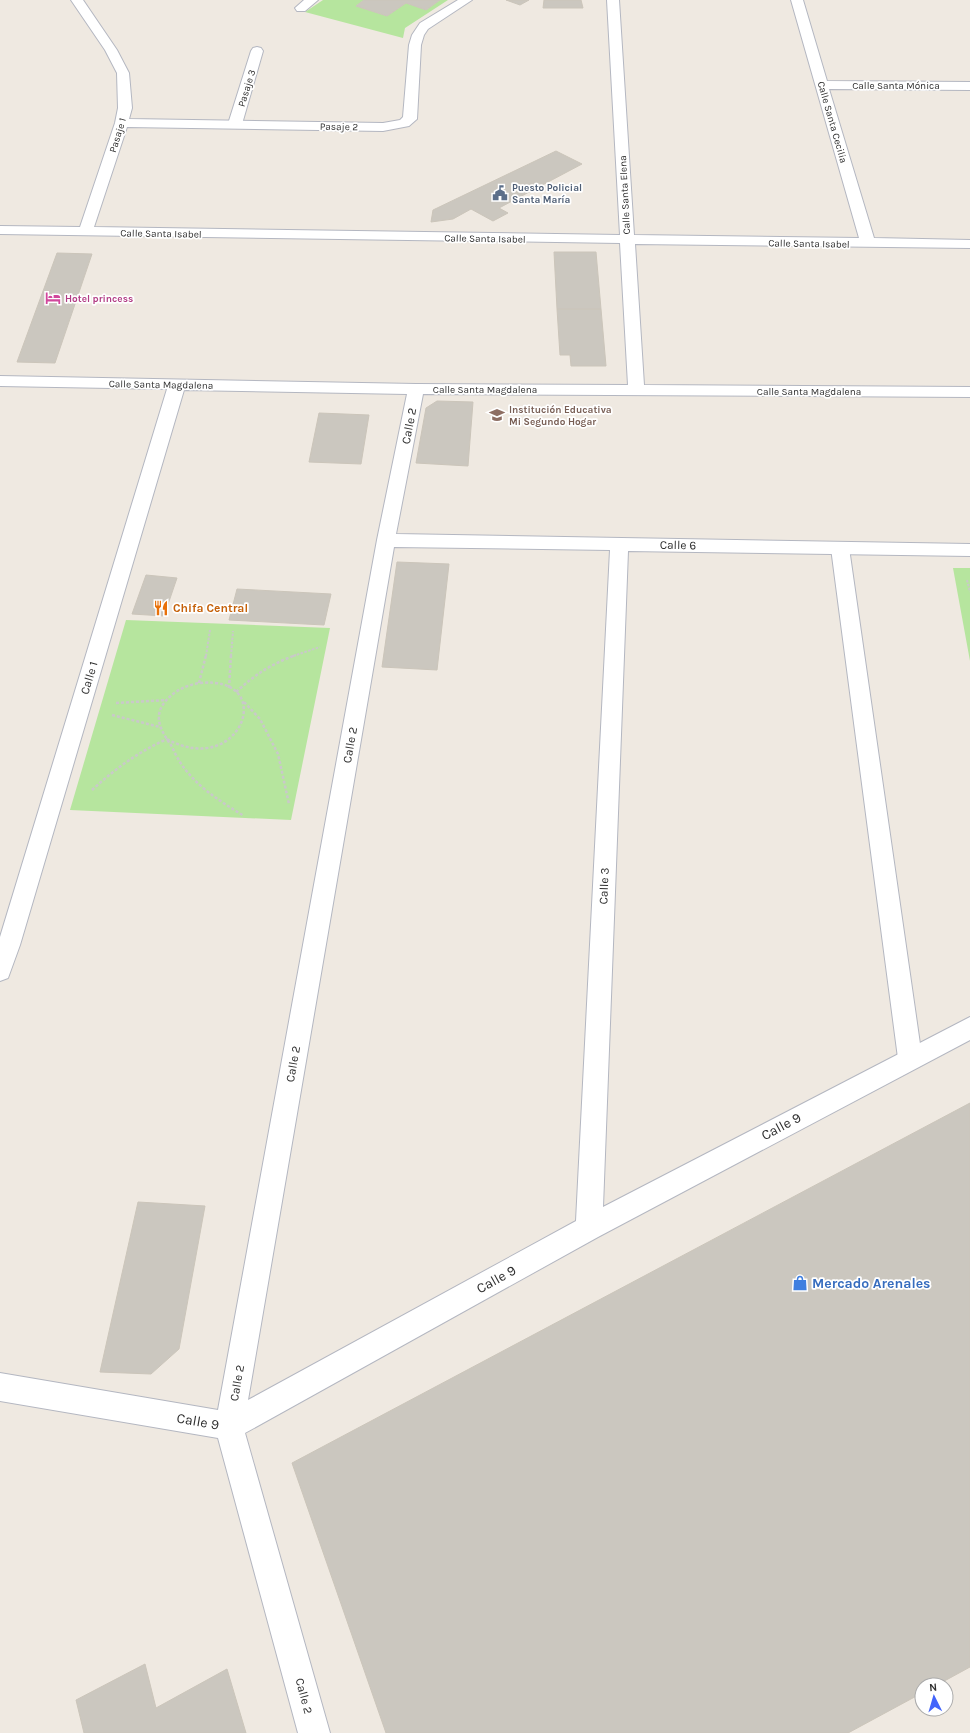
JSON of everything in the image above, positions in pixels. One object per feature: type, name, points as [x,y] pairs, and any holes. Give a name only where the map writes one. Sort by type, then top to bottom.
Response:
[{"type":"street","name":"Pasaje 1","points":[[77,0],[111,50],[123,73],[125,108],[122,123],[85,232]]},
{"type":"street","points":[[301,8],[312,0]]},
{"type":"street","name":"Pasaje 2","points":[[122,123],[383,127],[404,123],[410,119],[415,45],[418,34],[424,26],[466,0]]},
{"type":"street","name":"Calle Santa Elena","points":[[613,0],[636,390]]},
{"type":"street","name":"Calle Santa Cecilia","points":[[797,0],[868,244]]},
{"type":"street","name":"Pasaje 3","points":[[235,124],[258,51]]},
{"type":"street","name":"Calle Santa Mónica","points":[[822,85],[970,86]]},
{"type":"street","name":"Calle Santa Isabel","points":[[0,230],[868,244],[970,244]]},
{"type":"street","name":"Calle Santa Magdalena","points":[[0,381],[416,388],[970,392]]},
{"type":"street","name":"Calle 1","points":[[0,971],[12,937],[177,384]]},
{"type":"street","name":"Calle 2","points":[[314,1733],[229,1426],[386,540],[416,388]]},
{"type":"street","name":"Calle 6","points":[[386,540],[970,550]]},
{"type":"street","name":"Calle 3","points":[[589,1228],[618,544]]},
{"type":"street","points":[[840,548],[910,1058]]},
{"type":"street","name":"Calle 9","points":[[0,1387],[229,1426],[589,1228],[910,1058],[970,1028]]},
{"type":"path","points":[[199,683],[206,657],[210,630]]},
{"type":"path","points":[[230,688],[233,631]]},
{"type":"path","points":[[236,692],[254,675],[276,662],[320,647]]},
{"type":"path","points":[[244,816],[213,796],[186,771],[160,727],[158,718],[162,706],[171,695],[184,687],[199,683],[214,682],[236,692],[260,720],[278,754],[289,804]]},
{"type":"path","points":[[114,703],[168,700]]},
{"type":"path","points":[[89,793],[120,765],[145,748],[167,740],[179,746],[193,749],[208,748],[222,743],[234,735],[242,724],[245,713],[243,702]]},
{"type":"path","points":[[111,715],[133,719],[160,727]]},
{"type":"green space","points":[[323,0],[364,0],[356,6],[387,16],[406,3],[426,10],[440,0],[448,0],[405,28],[403,38],[305,12]]},
{"type":"green space","points":[[953,568],[970,568],[970,661]]},
{"type":"green space","points":[[126,620],[330,628],[291,820],[70,810]]},
{"type":"building","points":[[364,0],[440,0],[426,10],[406,3],[387,16],[356,6]]},
{"type":"building","points":[[506,0],[529,0],[520,5]]},
{"type":"building","points":[[544,0],[581,0],[583,8],[543,8]]},
{"type":"building","points":[[556,151],[582,164],[499,208],[508,213],[493,221],[471,209],[453,219],[431,222],[433,210]]},
{"type":"building","points":[[554,252],[596,252],[601,309],[557,309]]},
{"type":"building","points":[[57,253],[92,254],[55,363],[17,362]]},
{"type":"building","points":[[557,309],[601,309],[606,366],[571,366],[570,355],[560,355]]},
{"type":"building","points":[[437,401],[473,402],[468,466],[416,463],[426,408]]},
{"type":"building","points":[[319,413],[369,415],[361,464],[309,462]]},
{"type":"building","points":[[397,562],[449,564],[437,670],[382,667]]},
{"type":"building","points":[[146,575],[177,578],[164,616],[132,614]]},
{"type":"building","points":[[237,589],[331,594],[324,625],[229,620]]},
{"type":"building","name":"Mercado Arenales","points":[[970,1103],[970,1667],[952,1677],[914,1677],[914,1697],[848,1733],[386,1733],[292,1463]]},
{"type":"building","points":[[138,1202],[205,1206],[179,1349],[151,1374],[100,1372]]},
{"type":"building","points":[[145,1664],[156,1708],[227,1669],[246,1733],[84,1733],[76,1700]]},
{"type":"place","name":"Puesto Policial Santa María","points":[[500,193]]},
{"type":"place","name":"Hotel princess","points":[[53,298]]},
{"type":"place","name":"Institución Educativa Mi Segundo Hogar","points":[[497,415]]},
{"type":"place","name":"Chifa Central","points":[[161,608]]},
{"type":"place","name":"Mercado Arenales","points":[[800,1283]]}]
